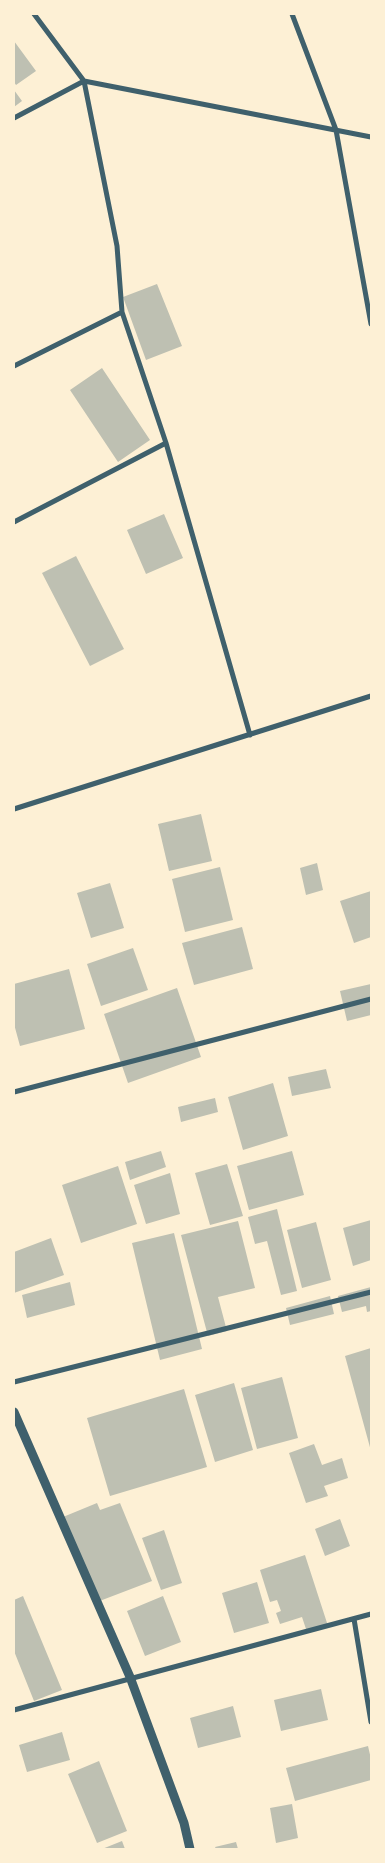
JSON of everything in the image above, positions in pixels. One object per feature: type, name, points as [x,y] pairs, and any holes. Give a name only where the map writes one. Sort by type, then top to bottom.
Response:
[{"type":"street","points":[[34,14],[84,81],[117,246],[122,312],[166,443],[250,735]]},
{"type":"street","points":[[292,14],[336,130],[371,324]]},
{"type":"street","points":[[14,118],[84,81],[371,137]]},
{"type":"street","points":[[14,366],[122,312]]},
{"type":"street","points":[[14,522],[166,443]]},
{"type":"street","points":[[14,809],[371,696]]},
{"type":"street","points":[[14,1092],[371,999]]},
{"type":"street","points":[[14,1382],[371,1292]]},
{"type":"street","points":[[14,1412],[130,1677],[184,1823],[190,1849]]},
{"type":"street","points":[[14,1710],[130,1677],[371,1614]]},
{"type":"street","points":[[354,1619],[371,1722]]},
{"type":"building","points":[[14,41],[36,71],[16,85],[14,82]]},
{"type":"building","points":[[14,90],[22,101],[14,107]]},
{"type":"building","points":[[157,284],[182,346],[146,360],[123,297]]},
{"type":"building","points":[[102,368],[150,440],[118,462],[70,390]]},
{"type":"building","points":[[164,514],[183,558],[146,574],[127,530]]},
{"type":"building","points":[[76,556],[124,649],[90,666],[42,573]]},
{"type":"building","points":[[201,814],[212,861],[169,871],[158,824]]},
{"type":"building","points":[[317,863],[323,890],[306,895],[300,868]]},
{"type":"building","points":[[220,867],[233,920],[185,932],[172,879]]},
{"type":"building","points":[[110,883],[124,928],[91,938],[77,893]]},
{"type":"building","points":[[371,891],[371,937],[354,943],[340,901]]},
{"type":"building","points":[[242,927],[253,969],[194,985],[182,943]]},
{"type":"building","points":[[133,948],[148,990],[101,1006],[87,964]]},
{"type":"building","points":[[69,969],[85,1029],[20,1046],[14,1024],[14,984]]},
{"type":"building","points":[[371,984],[371,1015],[347,1021],[340,991]]},
{"type":"building","points":[[177,988],[201,1057],[128,1083],[104,1014]]},
{"type":"building","points":[[326,1069],[331,1088],[292,1096],[288,1077]]},
{"type":"building","points":[[273,1083],[288,1136],[243,1150],[228,1097]]},
{"type":"building","points":[[215,1098],[218,1112],[181,1122],[178,1107]]},
{"type":"building","points":[[161,1151],[166,1167],[130,1180],[125,1162]]},
{"type":"building","points":[[292,1151],[304,1195],[249,1210],[237,1166]]},
{"type":"building","points":[[227,1164],[243,1216],[210,1225],[195,1173]]},
{"type":"building","points":[[118,1166],[137,1224],[81,1243],[62,1185]]},
{"type":"building","points":[[170,1173],[180,1214],[146,1224],[134,1185]]},
{"type":"building","points":[[277,1209],[297,1291],[281,1295],[267,1241],[255,1244],[248,1217]]},
{"type":"building","points":[[371,1220],[371,1260],[353,1266],[343,1228]]},
{"type":"building","points":[[238,1221],[255,1288],[218,1297],[227,1331],[208,1336],[181,1235]]},
{"type":"building","points":[[316,1222],[331,1280],[302,1288],[287,1230]]},
{"type":"building","points":[[174,1233],[202,1349],[160,1360],[132,1243]]},
{"type":"building","points":[[51,1238],[64,1275],[14,1293],[14,1252]]},
{"type":"building","points":[[70,1282],[75,1305],[27,1318],[22,1295]]},
{"type":"building","points":[[371,1287],[371,1311],[367,1312],[366,1306],[342,1312],[338,1296]]},
{"type":"building","points":[[330,1296],[334,1314],[290,1325],[286,1308]]},
{"type":"building","points":[[371,1348],[371,1451],[345,1356]]},
{"type":"building","points":[[282,1377],[298,1438],[257,1449],[241,1388]]},
{"type":"building","points":[[234,1383],[253,1450],[215,1462],[195,1395]]},
{"type":"building","points":[[184,1389],[207,1467],[110,1496],[87,1418]]},
{"type":"building","points":[[314,1444],[322,1465],[342,1458],[348,1478],[324,1486],[328,1496],[306,1503],[289,1453]]},
{"type":"building","points":[[97,1503],[100,1510],[120,1503],[152,1581],[97,1602],[63,1517]]},
{"type":"building","points":[[340,1519],[350,1546],[325,1556],[315,1529]]},
{"type":"building","points":[[164,1530],[182,1583],[161,1590],[142,1538]]},
{"type":"building","points":[[305,1555],[328,1626],[307,1632],[302,1617],[280,1624],[276,1613],[281,1611],[277,1600],[270,1602],[260,1570]]},
{"type":"building","points":[[257,1582],[269,1623],[234,1633],[222,1593]]},
{"type":"building","points":[[23,1596],[62,1690],[34,1701],[14,1651],[14,1600]]},
{"type":"building","points":[[163,1596],[181,1642],[145,1656],[127,1611]]},
{"type":"building","points":[[321,1689],[328,1720],[281,1731],[274,1700]]},
{"type":"building","points":[[233,1706],[241,1737],[198,1748],[190,1718]]},
{"type":"building","points":[[62,1732],[70,1760],[27,1772],[19,1745]]},
{"type":"building","points":[[368,1746],[371,1759],[371,1780],[295,1801],[286,1768]]},
{"type":"building","points":[[99,1761],[127,1831],[97,1843],[68,1774]]},
{"type":"building","points":[[292,1804],[298,1838],[276,1843],[270,1808]]},
{"type":"building","points":[[122,1841],[125,1849],[102,1849]]},
{"type":"building","points":[[236,1842],[238,1849],[216,1849],[215,1847]]}]
